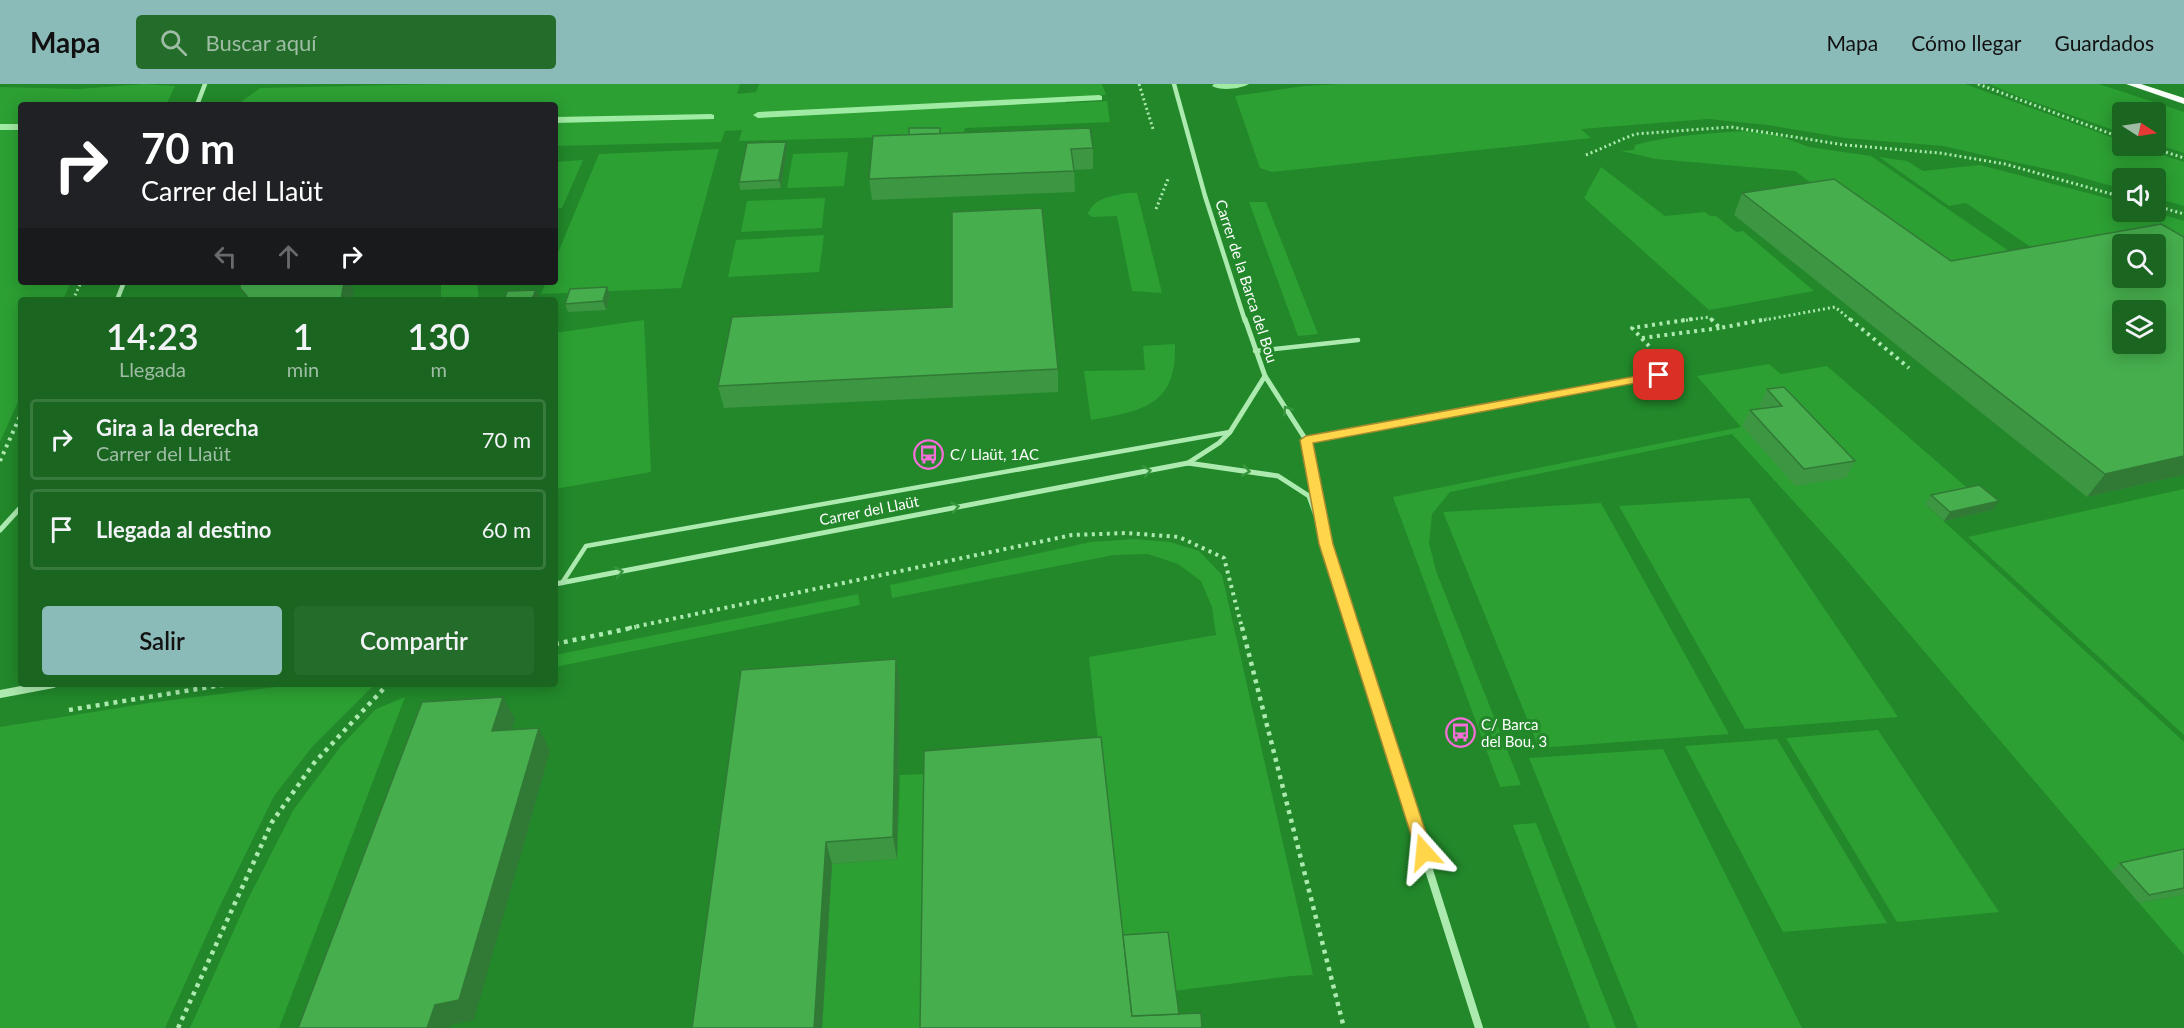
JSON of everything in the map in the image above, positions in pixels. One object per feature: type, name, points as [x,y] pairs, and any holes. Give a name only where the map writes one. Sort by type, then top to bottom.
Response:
[{"type":"highway","points":[[2131,84],[2184,101]]},
{"type":"street","points":[[198,102],[205,85],[210,84]]},
{"type":"street","name":"Carrer de la Barca del Bou","points":[[1174,84],[1205,196],[1255,351],[1265,376],[1306,440],[1326,544],[1479,1028]]},
{"type":"street","points":[[1306,440],[1659,375]]},
{"type":"street","name":"Carrer del Llaüt","points":[[1188,463],[1219,443],[1230,432],[1265,376]]},
{"type":"street","name":"Carrer del Llaüt","points":[[558,583],[1188,463],[1278,476],[1309,496],[1326,544]]},
{"type":"street","points":[[0,530],[18,510]]},
{"type":"street","points":[[0,694],[37,687]]},
{"type":"lane","points":[[1255,351],[1358,340]]},
{"type":"lane","points":[[558,583],[586,546],[1230,432]]},
{"type":"path","points":[[1139,84],[1156,138]]},
{"type":"path","points":[[1978,84],[2112,134]]},
{"type":"path","points":[[1586,155],[1635,134],[1731,127],[1845,145],[1940,153],[2005,164],[2112,194]]},
{"type":"path","points":[[2166,152],[2184,158]]},
{"type":"path","points":[[1156,209],[1168,180],[1165,169]]},
{"type":"path","points":[[2166,209],[2184,214]]},
{"type":"path","points":[[1641,338],[1720,328],[1835,307],[1910,368]]},
{"type":"path","points":[[1654,352],[1632,328],[1709,317],[1720,328]]},
{"type":"path","points":[[0,461],[18,421]]},
{"type":"path","points":[[558,643],[1072,535],[1127,533],[1179,537],[1224,558],[1344,1028]]},
{"type":"path","points":[[68,710],[210,687]]},
{"type":"path","points":[[178,1028],[272,822],[314,764],[385,687]]},
{"type":"green space","points":[[145,84],[175,86],[167,102],[18,102],[18,285],[70,285],[64,297],[18,297],[18,402],[0,442],[0,87],[78,89]]},
{"type":"green space","points":[[442,84],[740,84],[737,94],[756,92],[759,84],[1102,84],[1106,95],[1065,98],[1066,103],[1107,101],[1110,122],[965,128],[963,135],[739,141],[742,130],[725,131],[721,142],[558,146],[558,102],[241,102],[260,88]]},
{"type":"green space","points":[[1339,84],[1965,84],[2112,137],[2112,156],[2166,156],[2184,162],[2184,206],[2166,201],[2166,168],[2112,168],[2112,186],[2069,174],[1943,146],[1845,138],[1768,125],[1708,119],[1581,129],[1591,138],[1272,172],[1260,168],[1235,96],[1304,86]]},
{"type":"green space","points":[[1989,84],[2099,84],[2154,102],[2112,102],[2112,129]]},
{"type":"green space","points":[[2166,106],[2184,112],[2184,153],[2166,147]]},
{"type":"green space","points":[[1748,131],[1777,135],[1809,147],[1871,156],[2022,260],[1936,275],[1795,171],[1656,159],[1621,151],[1634,150],[1635,145],[1663,139]]},
{"type":"green space","points":[[719,149],[681,288],[541,294],[545,285],[558,285],[558,253],[599,154]]},
{"type":"green space","points":[[848,152],[844,186],[787,188],[793,154]]},
{"type":"green space","points":[[1879,157],[1907,161],[1923,171],[1980,165],[2112,199],[2112,222],[2166,222],[2166,215],[2184,221],[2184,268],[2166,253],[2166,234],[2112,234],[2112,242],[2041,254],[1966,203],[1949,206]]},
{"type":"green space","points":[[583,160],[562,208],[558,208],[558,162]]},
{"type":"green space","points":[[1601,167],[1665,216],[1705,212],[1710,216],[1716,216],[1736,232],[1743,231],[1814,291],[1709,310],[1584,198]]},
{"type":"green space","points":[[1127,193],[1137,193],[1162,293],[1132,291],[1117,216],[1092,217],[1088,214],[1094,204],[1099,201]]},
{"type":"green space","points":[[825,198],[822,228],[741,232],[747,201]]},
{"type":"green space","points":[[1249,202],[1266,202],[1318,334],[1298,336]]},
{"type":"green space","points":[[824,235],[819,272],[728,277],[736,240]]},
{"type":"green space","points":[[441,285],[477,285],[479,297],[441,297]]},
{"type":"green space","points":[[644,320],[651,472],[558,488],[558,333]]},
{"type":"green space","points":[[1175,344],[1174,365],[1170,381],[1163,393],[1153,402],[1141,408],[1091,420],[1084,371],[1145,370],[1143,346]]},
{"type":"green space","points":[[1769,364],[1781,374],[1827,366],[1974,494],[1926,505],[2184,742],[2184,856],[2111,871],[1838,550],[1732,434],[1450,492],[1432,514],[1429,543],[1436,571],[1521,785],[1500,787],[1393,497],[1741,427],[1697,376]]},
{"type":"green space","points":[[2184,489],[2184,735],[1968,537]]},
{"type":"green space","points":[[1749,498],[1898,717],[1745,729],[1619,506]]},
{"type":"green space","points":[[1601,503],[1729,734],[1539,748],[1443,512]]},
{"type":"green space","points":[[1135,539],[1170,542],[1199,551],[1222,575],[1313,975],[1174,991],[1120,944],[1089,657],[1216,635],[1212,607],[1201,581],[1178,564],[1148,554],[1114,555],[892,598],[890,585],[1091,542]]},
{"type":"green space","points":[[858,594],[860,605],[558,666],[558,654]]},
{"type":"green space","points":[[275,687],[372,687],[312,747],[274,796],[218,910],[165,1028],[0,1028],[0,727],[149,703]]},
{"type":"green space","points":[[405,697],[279,1028],[190,1028],[247,901],[294,809],[341,746],[376,709]]},
{"type":"green space","points":[[1878,730],[1999,912],[1897,922],[1786,738]]},
{"type":"green space","points":[[1777,739],[1887,923],[1783,932],[1685,746]]},
{"type":"green space","points":[[1663,749],[1802,1028],[1638,1028],[1529,758]]},
{"type":"green space","points":[[927,774],[924,1028],[822,1028],[832,864],[897,859],[900,775]]},
{"type":"green space","points":[[1536,823],[1616,1028],[1590,1028],[1513,825]]},
{"type":"green space","points":[[2184,895],[2184,955],[2139,903]]},
{"type":"building","points":[[909,128],[940,128],[940,134],[909,135]]},
{"type":"building","points":[[1090,128],[1093,148],[1071,149],[1074,171],[869,179],[873,136]]},
{"type":"building","points":[[786,142],[779,180],[739,182],[747,143]]},
{"type":"building","points":[[1834,179],[1951,261],[2161,224],[2184,237],[2184,456],[2105,474],[1742,193]]},
{"type":"building","points":[[1042,208],[1058,369],[718,386],[732,317],[952,307],[952,212]]},
{"type":"building","points":[[240,285],[344,285],[342,297],[246,297]]},
{"type":"building","points":[[607,287],[603,301],[565,304],[570,289]]},
{"type":"building","points":[[536,290],[533,297],[505,297],[507,291]]},
{"type":"building","points":[[1784,387],[1855,461],[1804,469],[1750,410],[1782,406],[1767,389]]},
{"type":"building","points":[[1979,485],[1999,501],[1950,512],[1931,495]]},
{"type":"building","points":[[896,659],[893,837],[826,842],[814,1028],[692,1028],[741,670]]},
{"type":"building","points":[[503,697],[492,731],[539,728],[459,1000],[435,1005],[427,1028],[298,1028],[422,702]]},
{"type":"building","points":[[1101,737],[1132,1016],[1201,1013],[1202,1028],[920,1028],[924,751]]},
{"type":"building","points":[[2184,849],[2184,888],[2149,895],[2120,863]]},
{"type":"building","points":[[1168,932],[1179,1014],[1132,1016],[1123,935]]},
{"type":"waterway","points":[[1217,86],[1244,84]]},
{"type":"waterway","points":[[758,115],[1099,98]]},
{"type":"waterway","points":[[558,120],[711,117]]},
{"type":"waterway","points":[[0,127],[18,127]]},
{"type":"place","name":"C/ Llaüt, 1AC","points":[[929,454]]},
{"type":"place","name":"C/ Barca del Bou, 3","points":[[1460,733]]},
{"type":"route","points":[[1424,852],[1326,544],[1306,440],[1659,375]]}]
